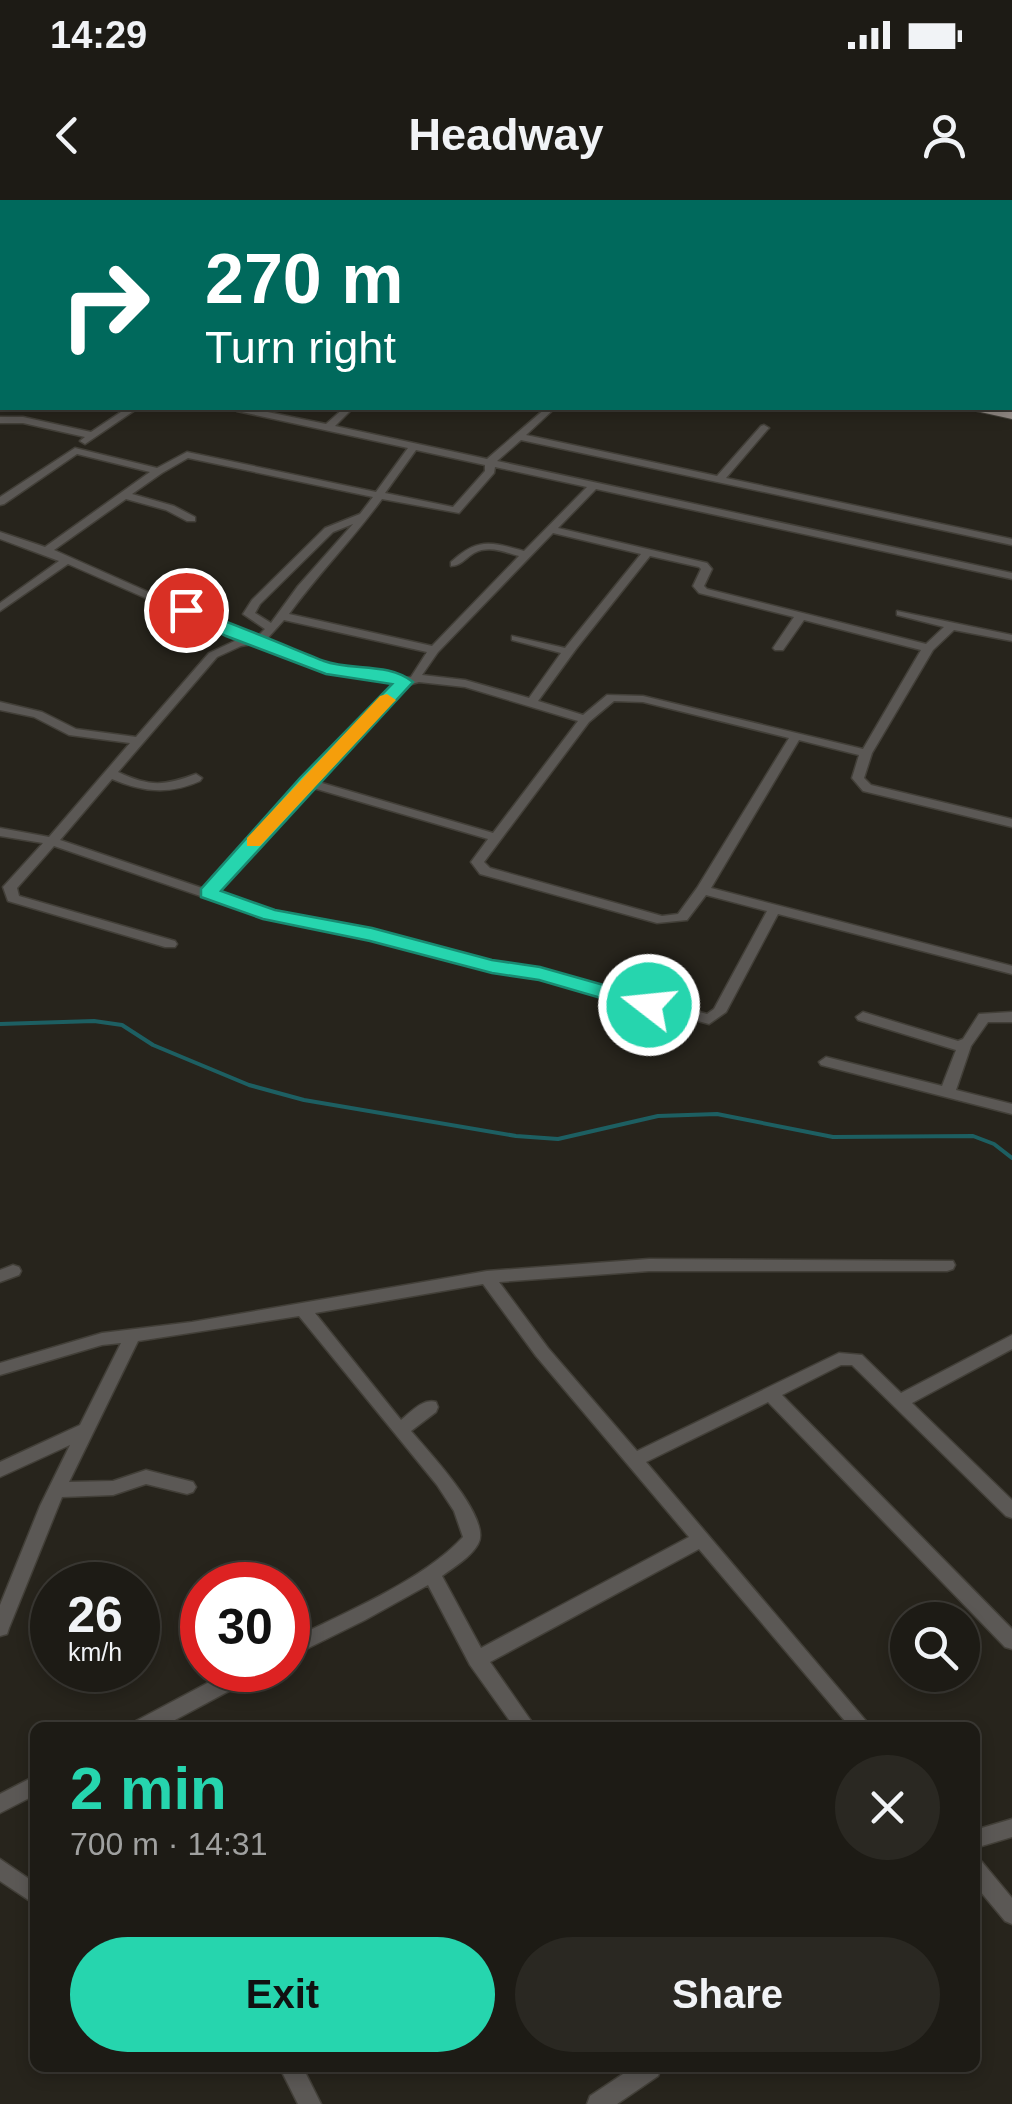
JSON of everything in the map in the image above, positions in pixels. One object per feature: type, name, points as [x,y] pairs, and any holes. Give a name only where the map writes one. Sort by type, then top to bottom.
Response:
[{"type":"street","points":[[0,502],[130,410]]},
{"type":"street","points":[[246,410],[1012,576]]},
{"type":"street","points":[[328,428],[347,410]]},
{"type":"street","points":[[490,462],[549,410]]},
{"type":"street","points":[[0,420],[24,420],[92,435]]},
{"type":"street","points":[[719,480],[764,428]]},
{"type":"street","points":[[520,437],[1012,542]]},
{"type":"street","points":[[213,655],[238,643],[260,640],[272,629],[414,446]]},
{"type":"street","points":[[75,450],[158,471]]},
{"type":"street","points":[[46,551],[180,457],[196,456],[455,511],[490,472],[490,462]]},
{"type":"street","points":[[208,893],[307,782],[594,485]]},
{"type":"street","points":[[127,496],[170,508],[191,519]]},
{"type":"street","points":[[170,944],[10,895],[10,887],[112,774],[256,602],[329,530],[362,517]]},
{"type":"street","points":[[552,530],[707,567],[698,586],[703,591],[928,648]]},
{"type":"street","points":[[0,535],[68,560],[232,633],[260,640],[332,670],[484,686],[585,719]]},
{"type":"street","points":[[454,564],[473,546],[481,544],[528,555]]},
{"type":"street","points":[[530,704],[565,651],[579,639],[647,553]]},
{"type":"street","points":[[0,608],[68,560]]},
{"type":"street","points":[[901,613],[1012,638]]},
{"type":"street","points":[[249,614],[272,629]]},
{"type":"street","points":[[283,616],[434,650]]},
{"type":"street","points":[[779,648],[801,616]]},
{"type":"street","points":[[952,626],[928,648],[866,753],[858,778],[867,788],[1012,824]]},
{"type":"street","points":[[516,638],[565,651]]},
{"type":"street","points":[[796,736],[682,917],[662,920],[485,871],[478,862],[601,702],[628,696],[796,736],[866,753]]},
{"type":"street","points":[[0,706],[38,714],[74,732],[138,740]]},
{"type":"street","points":[[112,774],[157,789],[178,788],[196,778]]},
{"type":"street","points":[[307,782],[494,837]]},
{"type":"street","points":[[0,832],[52,841],[270,915],[372,935],[469,962],[540,974],[709,1019],[719,1012],[773,911]]},
{"type":"street","points":[[702,890],[1012,970]]},
{"type":"street","points":[[948,1091],[964,1046],[984,1017],[1012,1017]]},
{"type":"street","points":[[863,1018],[964,1046]]},
{"type":"street","points":[[826,1062],[1012,1109]]},
{"type":"street","points":[[0,1369],[102,1339],[487,1277],[649,1265],[947,1265]]},
{"type":"street","points":[[487,1277],[542,1352],[858,1722]]},
{"type":"street","points":[[303,1309],[455,1499],[472,1538],[466,1548],[432,1572],[310,1638]]},
{"type":"street","points":[[0,1628],[57,1490],[134,1335]]},
{"type":"street","points":[[900,1402],[1012,1341]]},
{"type":"street","points":[[634,1460],[838,1359],[856,1359],[1012,1511]]},
{"type":"street","points":[[771,1394],[1012,1642]]},
{"type":"street","points":[[400,1430],[430,1407]]},
{"type":"street","points":[[0,1470],[86,1430]]},
{"type":"street","points":[[57,1490],[113,1488],[146,1477],[187,1487]]},
{"type":"street","points":[[476,1659],[702,1538]]},
{"type":"street","points":[[432,1572],[476,1659],[523,1722]]},
{"type":"street","points":[[152,1722],[209,1692]]},
{"type":"street","points":[[0,1804],[30,1788]]},
{"type":"street","points":[[980,1838],[1012,1828]]},
{"type":"street","points":[[0,1869],[30,1891]]},
{"type":"street","points":[[980,1875],[1012,1914]]},
{"type":"street","points":[[293,2072],[310,2104]]},
{"type":"street","points":[[598,2104],[644,2072]]},
{"type":"waterway","points":[[0,1024],[94,1021],[122,1025],[153,1045],[249,1085],[304,1100],[516,1136],[558,1139],[658,1116],[717,1114],[833,1137],[973,1136],[994,1144],[1012,1158]]},
{"type":"slow traffic","points":[[254,842],[387,700]]},
{"type":"route","points":[[186,610],[232,633],[260,640],[332,670],[385,675],[404,682],[307,782],[208,893],[270,915],[372,935],[514,972],[540,974],[649,1005]]}]
